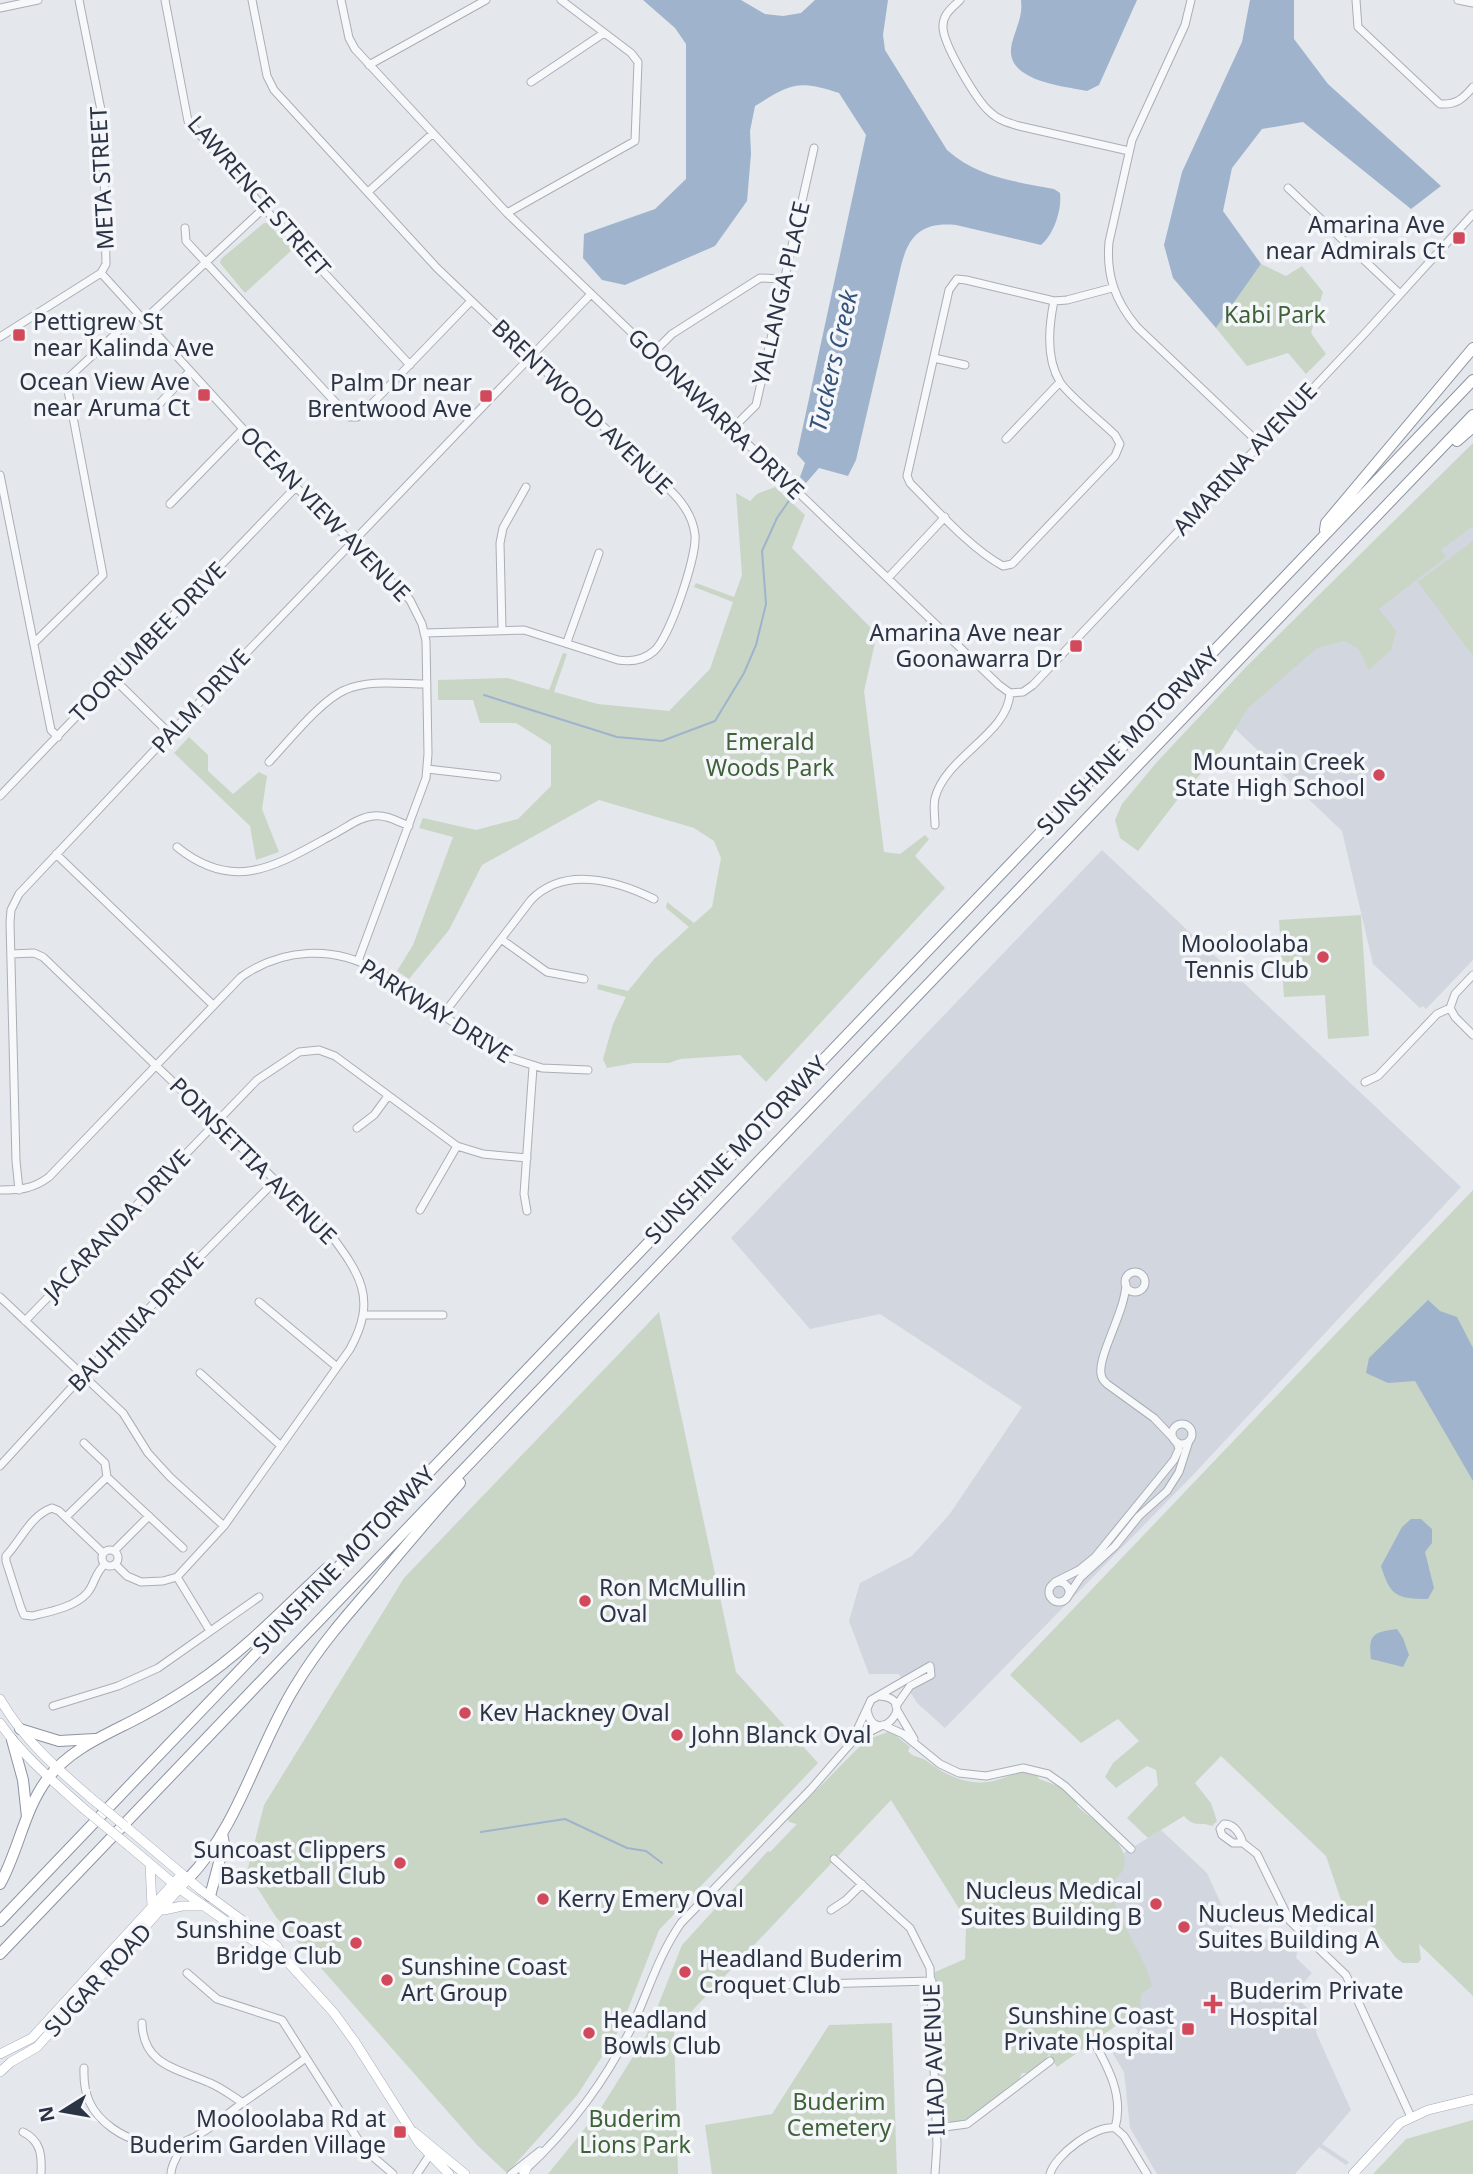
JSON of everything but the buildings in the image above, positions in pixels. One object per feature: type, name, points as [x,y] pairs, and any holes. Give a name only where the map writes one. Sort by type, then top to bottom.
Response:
[{"type":"highway","points":[[1324,536],[1326,523],[1473,348]]},
{"type":"highway","name":"SUNSHINE MOTORWAY","points":[[0,1921],[1473,380]]},
{"type":"highway","name":"SUNSHINE MOTORWAY","points":[[0,1954],[1473,415]]},
{"type":"highway","points":[[1442,448],[1456,442],[1473,427]]},
{"type":"highway","points":[[185,1877],[206,1858],[222,1833],[283,1706],[306,1668],[460,1482],[466,1467]]},
{"type":"highway","points":[[0,1884],[16,1853],[36,1795],[57,1768],[96,1739],[163,1704],[219,1667],[264,1629],[374,1520],[391,1510]]},
{"type":"highway","points":[[20,1729],[58,1741],[96,1739]]},
{"type":"highway","points":[[12,1740],[23,1780],[27,1817]]},
{"type":"highway","points":[[206,1901],[224,1844],[222,1833]]},
{"type":"main road","points":[[0,1699],[20,1729],[57,1768],[185,1877],[206,1901]]},
{"type":"main road","points":[[0,1723],[12,1740],[48,1778],[177,1886],[277,1946],[285,1959],[334,2013],[410,2129],[429,2155],[449,2174]]},
{"type":"main road","points":[[150,1864],[152,1906]]},
{"type":"main road","name":"SUGAR ROAD","points":[[0,2073],[11,2062],[37,2047],[162,1910],[185,1877]]},
{"type":"main road","name":"SUGAR ROAD","points":[[0,2054],[32,2038],[152,1906],[177,1886]]},
{"type":"main road","points":[[162,1910],[206,1901]]},
{"type":"main road","points":[[1353,2174],[1400,2123],[1427,2110],[1473,2099]]},
{"type":"main road","points":[[410,2129],[465,2174]]},
{"type":"street","points":[[0,8],[38,0]]},
{"type":"street","name":"META STREET","points":[[79,0],[103,120],[107,253],[101,274]]},
{"type":"street","name":"LAWRENCE STREET","points":[[165,0],[188,121],[264,208],[410,365]]},
{"type":"street","name":"BRENTWOOD AVENUE","points":[[252,0],[270,83],[437,268],[672,492],[686,508],[694,532],[691,563],[667,632],[655,650],[644,657],[624,661],[532,631],[502,629],[425,632]]},
{"type":"street","name":"GOONAWARRA DRIVE","points":[[341,0],[349,38],[369,65],[507,213],[1010,693]]},
{"type":"street","points":[[369,65],[486,0]]},
{"type":"street","points":[[507,213],[635,141],[638,62],[631,53],[561,0]]},
{"type":"street","points":[[960,0],[946,13],[944,41],[987,110],[1004,121],[1019,126],[1129,151]]},
{"type":"street","points":[[1191,0],[1185,25],[1132,140],[1109,242],[1112,288],[1137,327],[1260,444]]},
{"type":"street","points":[[1356,0],[1358,27],[1440,104],[1450,105],[1462,100],[1473,88]]},
{"type":"street","points":[[1458,0],[1473,3]]},
{"type":"street","points":[[531,82],[604,33]]},
{"type":"street","points":[[368,192],[432,134]]},
{"type":"street","name":"YALLANGA PLACE","points":[[732,429],[756,405],[814,148]]},
{"type":"street","points":[[1288,188],[1400,294]]},
{"type":"street","points":[[144,320],[264,208]]},
{"type":"street","name":"AMARINA AVENUE","points":[[1010,693],[1023,692],[1032,685],[1473,214]]},
{"type":"street","points":[[186,228],[186,241],[349,417],[357,417],[364,412],[471,301]]},
{"type":"street","points":[[0,337],[101,274]]},
{"type":"street","name":"OCEAN VIEW AVENUE","points":[[101,274],[296,487],[410,600],[425,632],[427,769],[423,787],[358,961]]},
{"type":"street","points":[[653,353],[672,334],[760,278],[783,279]]},
{"type":"street","points":[[1054,301],[1050,331],[1051,349],[1060,382],[1120,443],[1115,456],[1012,564],[1003,566],[993,561],[945,517],[910,483],[907,476],[949,290],[957,279],[1054,301],[1112,288]]},
{"type":"street","name":"PALM DRIVE","points":[[11,910],[19,894],[591,294]]},
{"type":"street","points":[[34,643],[103,575],[66,380],[137,313]]},
{"type":"street","points":[[934,358],[965,365]]},
{"type":"street","points":[[149,415],[190,371]]},
{"type":"street","points":[[1006,439],[1060,382]]},
{"type":"street","points":[[170,504],[243,429]]},
{"type":"street","points":[[0,475],[51,730],[58,737]]},
{"type":"street","name":"TOORUMBEE DRIVE","points":[[0,796],[296,487]]},
{"type":"street","points":[[502,629],[500,543],[503,528],[526,487]]},
{"type":"street","points":[[888,578],[945,517]]},
{"type":"street","points":[[567,642],[599,553]]},
{"type":"street","points":[[114,679],[170,734]]},
{"type":"street","points":[[269,762],[330,699],[345,689],[370,684],[427,684]]},
{"type":"street","points":[[935,825],[934,799],[942,782],[954,765],[985,736],[1007,709],[1010,693]]},
{"type":"street","points":[[427,769],[497,777]]},
{"type":"street","points":[[177,847],[197,863],[228,872],[245,872],[274,866],[366,817],[384,816],[409,825]]},
{"type":"street","points":[[56,855],[214,1005]]},
{"type":"street","points":[[442,1016],[536,895],[545,888],[582,878],[633,890],[654,899]]},
{"type":"street","points":[[0,908],[11,910],[16,1161],[19,1190]]},
{"type":"street","points":[[501,939],[539,968],[554,975],[584,979]]},
{"type":"street","name":"POINSETTIA AVENUE","points":[[11,954],[34,953],[43,957],[328,1231],[361,1283],[365,1315]]},
{"type":"street","name":"PARKWAY DRIVE","points":[[0,1190],[33,1187],[49,1177],[241,977],[276,959],[312,953],[336,955],[358,961],[378,971],[488,1048],[510,1059],[533,1067],[588,1070]]},
{"type":"street","points":[[1473,975],[1453,997],[1450,1008],[1473,1035]]},
{"type":"street","points":[[1365,1082],[1378,1076],[1437,1014],[1450,1008]]},
{"type":"street","name":"JACARANDA DRIVE","points":[[25,1321],[216,1122],[264,1075],[292,1055],[308,1050],[327,1052],[335,1056],[457,1146],[484,1154],[527,1158]]},
{"type":"street","points":[[527,1211],[524,1195],[533,1067]]},
{"type":"street","points":[[358,1128],[374,1115],[388,1096]]},
{"type":"street","points":[[420,1210],[457,1146]]},
{"type":"street","name":"BAUHINIA DRIVE","points":[[0,1466],[84,1374],[276,1180]]},
{"type":"street","points":[[1122,1311],[1141,1291],[1145,1281],[1138,1273],[1128,1275],[1122,1311],[1102,1362],[1102,1376],[1107,1384],[1154,1418],[1179,1448],[1174,1460],[1108,1543],[1085,1566],[1055,1582],[1049,1590],[1053,1600],[1062,1602],[1068,1596],[1082,1576],[1115,1546],[1139,1516],[1156,1503],[1179,1472],[1191,1430],[1185,1425],[1171,1425],[1154,1418]]},
{"type":"street","points":[[1126,1284],[1132,1292],[1141,1291]]},
{"type":"street","points":[[0,1297],[123,1413],[155,1461],[224,1526]]},
{"type":"street","points":[[259,1302],[337,1367]]},
{"type":"street","points":[[103,1553],[65,1517],[52,1508],[45,1510],[21,1535],[6,1556],[24,1615],[43,1613],[79,1600],[91,1587],[98,1570],[105,1564],[115,1564],[127,1576],[141,1582],[177,1577],[224,1526],[337,1367],[361,1329],[365,1315],[443,1315]]},
{"type":"street","points":[[200,1373],[281,1446]]},
{"type":"street","points":[[1175,1441],[1173,1430],[1179,1425]]},
{"type":"street","points":[[1175,1441],[1183,1444],[1189,1441]]},
{"type":"street","points":[[84,1443],[105,1463],[107,1477],[183,1548]]},
{"type":"street","points":[[65,1517],[107,1477]]},
{"type":"street","points":[[114,1551],[149,1516]]},
{"type":"street","points":[[103,1553],[114,1551]]},
{"type":"street","points":[[114,1551],[118,1557],[115,1564]]},
{"type":"street","points":[[103,1553],[105,1564]]},
{"type":"street","points":[[177,1577],[210,1631]]},
{"type":"street","points":[[1055,1582],[1066,1584],[1069,1588],[1068,1596]]},
{"type":"street","points":[[52,1706],[118,1686],[158,1668],[259,1597]]},
{"type":"street","points":[[524,2172],[578,2113],[621,2047],[655,1966],[681,1923],[811,1789],[851,1742],[869,1702],[930,1666],[931,1675],[910,1686],[896,1708],[894,1720],[851,1742]]},
{"type":"street","points":[[876,1697],[889,1698],[916,1743]]},
{"type":"street","points":[[867,1709],[871,1722],[899,1732],[940,1764],[959,1773],[986,1776],[1023,1768],[1053,1776],[1131,1849]]},
{"type":"street","points":[[1243,1843],[1257,1854],[1290,1921],[1346,1975],[1411,2117]]},
{"type":"street","name":"ILIAD AVENUE","points":[[834,1859],[913,1933],[930,1968],[937,2128],[935,2174]]},
{"type":"street","points":[[831,1910],[862,1884]]},
{"type":"street","points":[[187,1973],[217,1999],[282,2020],[364,2150],[393,2174]]},
{"type":"street","points":[[758,1991],[779,1986],[932,1981]]},
{"type":"street","points":[[142,2023],[145,2043],[165,2066],[209,2082],[243,2103]]},
{"type":"street","points":[[1094,2042],[1114,2080],[1118,2115],[1115,2128]]},
{"type":"street","points":[[83,2068],[83,2085],[91,2108],[117,2132],[143,2143],[180,2143],[207,2128],[306,2057]]},
{"type":"street","points":[[937,2128],[967,2124],[1050,2061]]},
{"type":"street","points":[[1050,2174],[1061,2157],[1091,2133],[1104,2128],[1115,2128],[1124,2136],[1147,2174]]},
{"type":"street","points":[[23,2132],[32,2136],[41,2150],[41,2174]]},
{"type":"street","points":[[171,2174],[171,2166],[180,2150],[180,2143]]},
{"type":"street","points":[[511,2174],[546,2146]]},
{"type":"street","points":[[417,2174],[429,2155]]},
{"type":"shaded area","name":"Mountain Creek State High School","points":[[1473,514],[1473,960],[1426,1009],[1423,1006],[1420,1008],[1373,964],[1342,831],[1226,720]]},
{"type":"shaded area","points":[[1102,850],[1461,1187],[1193,1475],[945,1728],[917,1703],[899,1674],[869,1674],[849,1621],[860,1583],[912,1556],[949,1515],[1022,1407],[880,1314],[810,1329],[731,1238]]},
{"type":"shaded area","name":"Buderim Private Hospital","points":[[1161,1830],[1207,1873],[1232,1928],[1255,1950],[1279,1927],[1298,1947],[1296,1958],[1312,1973],[1293,1995],[1313,2013],[1317,2035],[1351,2110],[1322,2144],[1349,2162],[1346,2165],[1319,2147],[1295,2174],[1157,2174],[1130,2128],[1124,2072],[1112,2052],[1138,2032],[1068,1887]]},
{"type":"green space","points":[[264,223],[293,249],[245,293],[220,263],[221,259]]},
{"type":"green space","name":"Kabi Park","points":[[1261,264],[1286,276],[1302,266],[1323,292],[1311,333],[1326,354],[1306,374],[1288,353],[1247,366],[1216,328]]},
{"type":"green space","points":[[1473,443],[1473,526],[1441,550],[1446,557],[1379,609],[1396,631],[1391,650],[1369,670],[1359,649],[1344,641],[1317,648],[1248,708],[1223,749],[1178,799],[1138,851],[1120,838],[1115,820],[1122,804],[1156,763],[1246,667]]},
{"type":"green space","name":"Emerald Woods Park","points":[[775,487],[805,515],[792,548],[877,634],[864,691],[884,852],[900,854],[925,835],[929,839],[915,856],[945,888],[766,1082],[740,1055],[680,1059],[669,1063],[634,1063],[607,1068],[603,1059],[613,1024],[626,997],[597,989],[598,984],[628,991],[654,959],[689,927],[666,908],[667,902],[694,923],[712,907],[721,858],[714,841],[694,828],[599,800],[482,865],[449,930],[409,979],[397,971],[413,945],[453,837],[419,828],[423,818],[476,830],[518,819],[551,786],[551,745],[516,723],[480,723],[473,700],[438,700],[438,680],[508,678],[549,690],[563,653],[567,654],[554,692],[598,704],[669,711],[710,669],[733,602],[694,587],[696,583],[734,597],[742,575],[736,493],[750,501],[757,494]]},
{"type":"green space","points":[[1473,541],[1473,656],[1418,582]]},
{"type":"green space","points":[[189,737],[208,755],[208,771],[233,794],[259,772],[267,776],[262,809],[279,852],[256,860],[250,826],[174,753]]},
{"type":"green space","name":"Mooloolaba Tennis Club","points":[[1361,915],[1369,1036],[1328,1039],[1325,995],[1284,997],[1279,920]]},
{"type":"green space","points":[[1473,1190],[1473,1996],[1419,1944],[1421,1959],[1418,1963],[1403,1963],[1396,1958],[1374,1929],[1341,1900],[1326,1856],[1221,1756],[1195,1783],[1211,1803],[1217,1821],[1212,1826],[1195,1824],[1184,1816],[1148,1838],[1127,1818],[1158,1785],[1156,1770],[1147,1766],[1116,1788],[1105,1777],[1113,1763],[1139,1741],[1118,1719],[1081,1743],[1010,1675]]},
{"type":"green space","points":[[659,1312],[736,1672],[818,1763],[659,1930],[621,2027],[578,2094],[507,2173],[478,2146],[276,1917],[247,1872],[264,1805],[404,1578]]},
{"type":"green space","name":"Buderim Lions Park","points":[[888,1732],[910,1747],[908,1751],[912,1755],[963,1780],[988,1782],[1016,1773],[1036,1773],[1039,1779],[1068,1792],[1078,1807],[1109,1833],[1122,1849],[1124,1858],[1124,1867],[1112,1885],[1112,1896],[1152,1986],[1141,1994],[1140,2009],[1057,2067],[1049,2054],[1038,2068],[1022,2073],[1019,2079],[969,2118],[953,2125],[942,2120],[938,2108],[941,2096],[938,2094],[937,2065],[942,2050],[938,2038],[942,2020],[937,2010],[935,1972],[965,1959],[966,1928],[970,1926],[891,1800],[674,2030],[678,2174],[548,2174],[599,2111],[646,2036],[682,1945],[768,1851],[797,1824],[789,1822],[788,1819],[866,1740]]},
{"type":"green space","name":"Buderim Cemetery","points":[[892,2023],[897,2174],[712,2174],[705,2125],[772,2114],[829,2025]]},
{"type":"green space","points":[[1473,2120],[1473,2174],[1373,2174],[1406,2139]]},
{"type":"water","points":[[643,0],[741,0],[765,14],[783,16],[801,13],[815,0],[888,0],[883,35],[885,50],[947,150],[984,173],[1054,189],[1060,193],[1056,221],[1050,235],[1041,245],[956,225],[926,228],[913,238],[904,255],[856,460],[848,476],[819,468],[806,483],[800,477],[805,463],[797,454],[866,135],[839,93],[814,86],[796,86],[778,92],[755,106],[750,131],[747,201],[715,246],[625,285],[602,280],[583,258],[584,234],[655,209],[686,179],[686,44],[675,28]]},
{"type":"water","points":[[1021,0],[1137,0],[1099,85],[1087,91],[1050,84],[1025,74],[1016,66],[1011,56]]},
{"type":"water","points":[[1250,0],[1294,0],[1294,39],[1328,84],[1441,186],[1411,209],[1303,122],[1262,129],[1232,168],[1223,211],[1261,264],[1216,328],[1173,278],[1164,245],[1182,172],[1242,42]]},
{"type":"water","points":[[1428,1300],[1440,1311],[1457,1317],[1473,1348],[1473,1481],[1415,1381],[1388,1383],[1366,1373],[1369,1358]]},
{"type":"water","points":[[1411,1519],[1421,1519],[1432,1529],[1432,1543],[1425,1552],[1434,1588],[1428,1599],[1396,1594],[1388,1584],[1381,1566],[1402,1527]]},
{"type":"water","points":[[1397,1629],[1409,1655],[1403,1667],[1371,1659],[1370,1645],[1374,1636]]},
{"type":"waterway","name":"Tuckers Creek","points":[[484,695],[617,737],[662,741],[715,721],[744,673],[756,645],[766,604],[762,551],[777,518],[795,492]]},
{"type":"waterway","points":[[481,1832],[565,1819],[627,1848],[646,1851],[662,1863]]},
{"type":"place","name":"Amarina Ave near Admirals Ct","points":[[1459,238]]},
{"type":"place","name":"Pettigrew St near Kalinda Ave","points":[[19,335]]},
{"type":"place","name":"Ocean View Ave near Aruma Ct","points":[[204,395]]},
{"type":"place","name":"Palm Dr near Brentwood Ave","points":[[486,396]]},
{"type":"place","name":"Amarina Ave near Goonawarra Dr","points":[[1076,646]]},
{"type":"place","name":"Mountain Creek State High School","points":[[1379,775]]},
{"type":"place","name":"Mooloolaba Tennis Club","points":[[1323,957]]},
{"type":"place","name":"Ron McMullin Oval","points":[[585,1601]]},
{"type":"place","name":"Kev Hackney Oval","points":[[465,1713]]},
{"type":"place","name":"John Blanck Oval","points":[[677,1735]]},
{"type":"place","name":"Suncoast Clippers Basketball Club","points":[[400,1863]]},
{"type":"place","name":"Kerry Emery Oval","points":[[543,1899]]},
{"type":"place","name":"Nucleus Medical Suites Building B","points":[[1156,1904]]},
{"type":"place","name":"Nucleus Medical Suites Building A","points":[[1184,1927]]},
{"type":"place","name":"Sunshine Coast Bridge Club","points":[[356,1943]]},
{"type":"place","name":"Headland Buderim Croquet Club","points":[[685,1972]]},
{"type":"place","name":"Sunshine Coast Art Group","points":[[387,1980]]},
{"type":"place","name":"Buderim Private Hospital","points":[[1213,2004]]},
{"type":"place","name":"Sunshine Coast Private Hospital","points":[[1188,2029]]},
{"type":"place","name":"Headland Bowls Club","points":[[589,2033]]},
{"type":"place","name":"Mooloolaba Rd at Buderim Garden Village","points":[[400,2132]]}]
